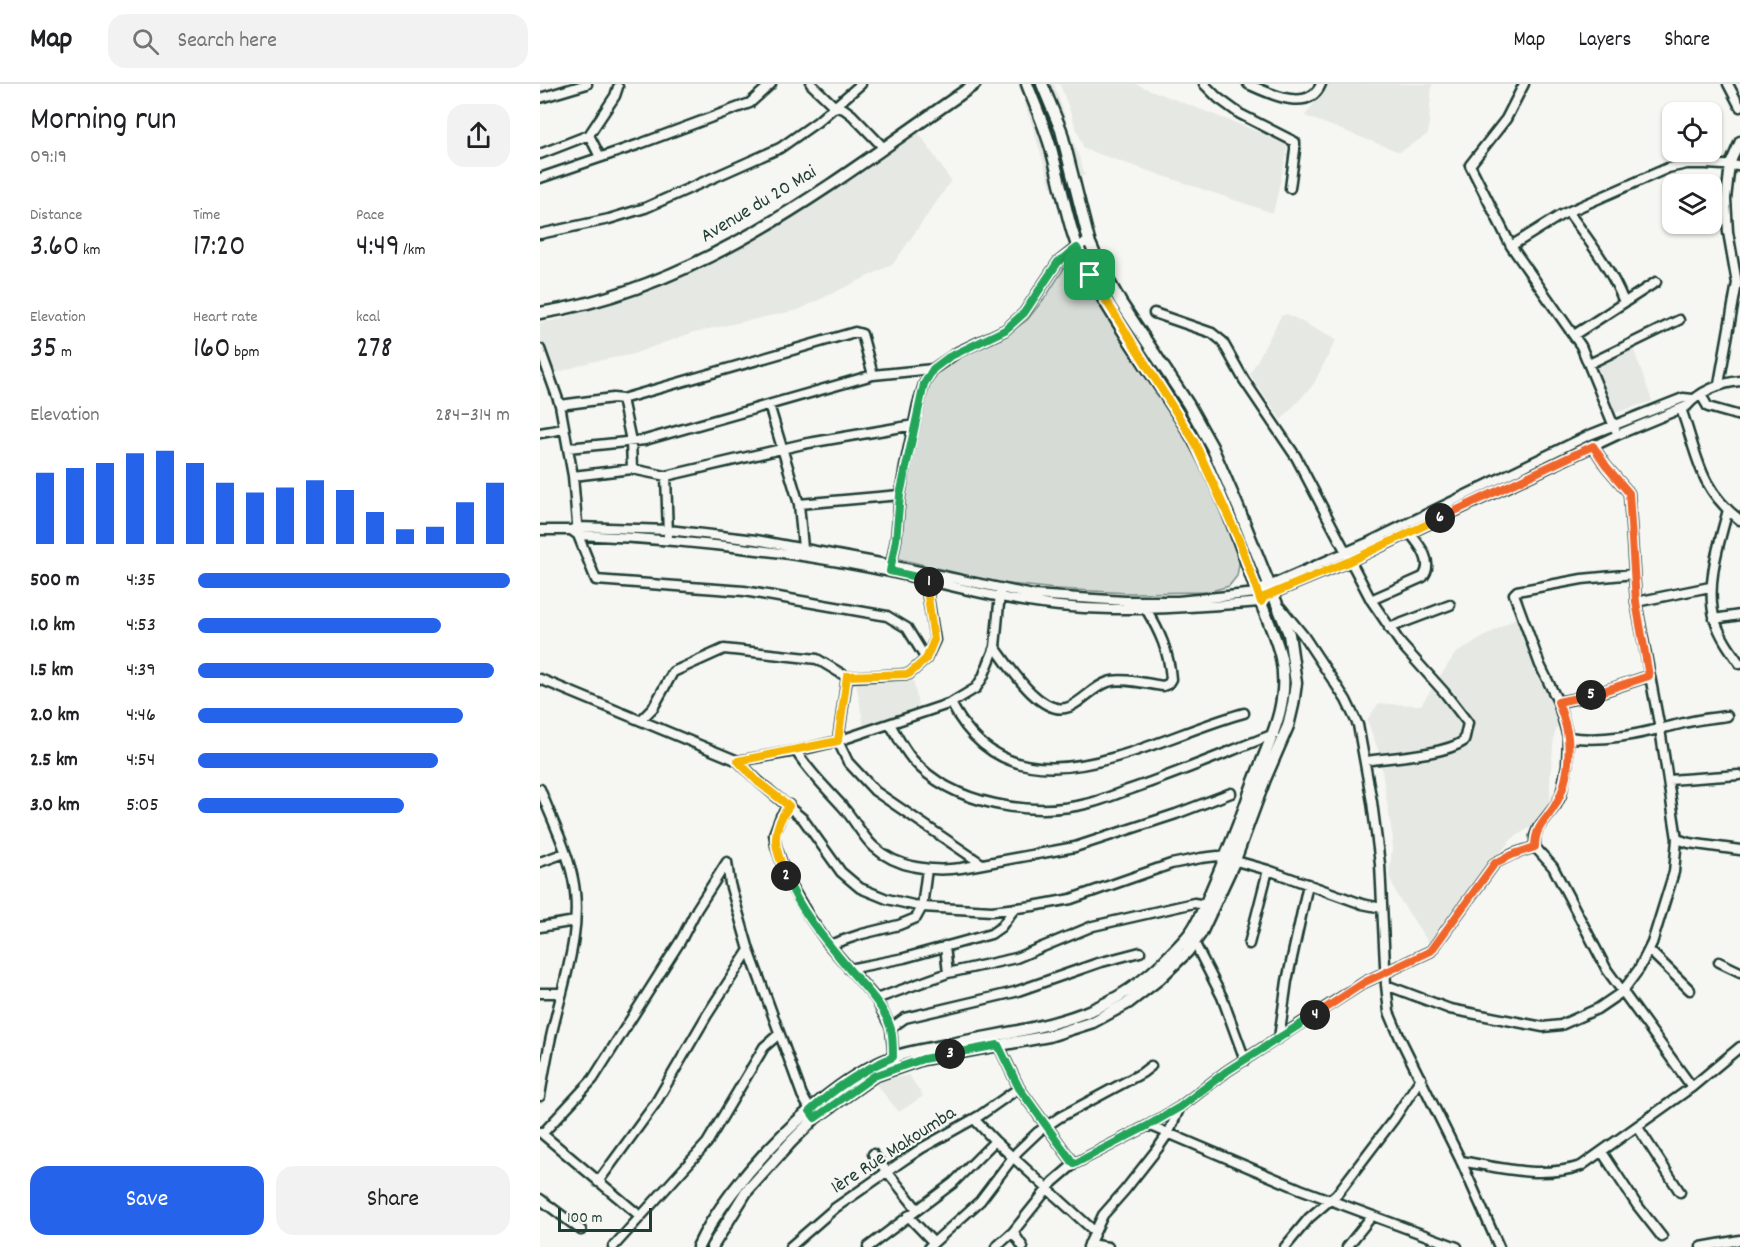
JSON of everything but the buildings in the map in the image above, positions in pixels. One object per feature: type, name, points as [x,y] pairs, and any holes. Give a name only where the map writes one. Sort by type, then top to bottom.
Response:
[{"type":"main road","name":"Avenue du 20 Mai","points":[[540,313],[619,293],[671,273],[746,239],[975,84]]},
{"type":"main road","points":[[712,1247],[746,1192],[836,1089],[864,1070],[997,1040],[1049,1036],[1093,1022],[1128,1003],[1159,979],[1194,942],[1212,911],[1254,778],[1274,734],[1281,710],[1283,677],[1281,660],[1239,540],[1194,441],[1102,295],[1077,248],[1048,136],[1027,84]]},
{"type":"main road","points":[[997,1040],[1081,1015],[1121,995],[1144,980],[1191,932],[1230,859],[1288,726],[1296,683],[1289,634],[1212,447],[1188,404],[1122,303],[1099,264],[1089,241],[1061,130],[1042,84]]},
{"type":"main road","points":[[698,1247],[721,1208],[750,1170],[813,1114]]},
{"type":"street","points":[[540,99],[587,84]]},
{"type":"street","points":[[540,178],[750,103],[771,84]]},
{"type":"street","points":[[811,84],[835,107],[844,109],[852,115],[883,147]]},
{"type":"street","points":[[540,234],[609,219],[667,200],[780,148],[835,107],[861,84]]},
{"type":"street","points":[[1204,84],[1240,114],[1294,142],[1290,188]]},
{"type":"street","points":[[1248,84],[1280,97],[1300,100],[1310,98],[1318,91],[1321,84]]},
{"type":"street","points":[[1524,84],[1506,119],[1470,165],[1511,246],[1574,334],[1589,364],[1617,435]]},
{"type":"street","points":[[1728,84],[1740,107]]},
{"type":"street","points":[[540,154],[589,135],[615,96],[618,85]]},
{"type":"street","points":[[589,135],[600,157]]},
{"type":"street","points":[[1719,384],[1738,282],[1725,210],[1730,164],[1740,141]]},
{"type":"street","points":[[1511,246],[1561,215],[1668,168],[1687,164],[1740,166]]},
{"type":"street","points":[[1569,213],[1600,256],[1624,302]]},
{"type":"street","points":[[890,568],[896,540],[900,495],[914,425],[924,384],[933,369],[958,352],[1005,330],[1024,313],[1058,262],[1089,241]]},
{"type":"street","points":[[1574,334],[1656,282]]},
{"type":"street","points":[[1154,313],[1212,333],[1222,341],[1244,380],[1296,457],[1371,600],[1389,628],[1468,723],[1464,741],[1456,746],[1365,761]]},
{"type":"street","points":[[1589,364],[1679,320]]},
{"type":"street","points":[[560,405],[622,399],[855,332],[862,334],[873,375]]},
{"type":"street","points":[[540,349],[560,405],[573,476],[576,531],[596,580],[744,591],[887,616],[907,628],[926,659]]},
{"type":"street","points":[[568,448],[654,438],[873,375],[933,369]]},
{"type":"street","points":[[1259,597],[1262,589],[1271,591],[1409,532],[1617,435],[1681,409],[1719,384],[1740,381]]},
{"type":"street","points":[[1349,556],[1578,440],[1683,398],[1697,397],[1708,407],[1740,416]]},
{"type":"street","points":[[622,399],[631,441],[632,469]]},
{"type":"street","points":[[769,405],[799,504],[803,548]]},
{"type":"street","points":[[1681,409],[1699,466],[1710,491],[1740,520]]},
{"type":"street","points":[[573,476],[632,469],[666,476],[783,450],[914,425]]},
{"type":"street","points":[[540,433],[564,429]]},
{"type":"street","points":[[1386,985],[1450,1009],[1543,1027],[1562,1025],[1597,1010],[1622,992],[1639,969],[1649,950],[1674,872],[1677,839],[1669,780],[1636,602],[1629,493],[1606,466],[1593,446]]},
{"type":"street","points":[[666,476],[668,534]]},
{"type":"street","points":[[799,504],[900,495]]},
{"type":"street","points":[[1728,510],[1710,587],[1714,619],[1724,641],[1740,664]]},
{"type":"street","points":[[540,530],[668,534],[756,545],[803,548],[1000,593],[1125,601],[1259,597]]},
{"type":"street","points":[[1371,600],[1424,577],[1427,572],[1428,566],[1424,554],[1409,532]]},
{"type":"street","points":[[756,545],[803,555],[890,568],[930,580],[1071,607],[1146,609],[1259,597]]},
{"type":"street","points":[[1634,574],[1582,579],[1514,592],[1515,601],[1531,637],[1540,665],[1558,702],[1568,737],[1567,765],[1561,795],[1538,828],[1535,847],[1553,867],[1602,962],[1692,1088]]},
{"type":"street","points":[[641,720],[653,708],[673,672],[724,649],[817,659],[847,676],[909,674],[926,659],[934,640],[928,597],[930,580]]},
{"type":"street","points":[[1636,602],[1710,587]]},
{"type":"street","points":[[1271,591],[1353,711],[1358,725],[1377,844],[1389,1012],[1461,1161],[1499,1247]]},
{"type":"street","points":[[738,761],[838,741],[964,697],[976,688],[991,661],[995,647],[1000,593]]},
{"type":"street","points":[[1389,628],[1450,605]]},
{"type":"street","points":[[995,647],[1019,679],[1041,702],[1052,709],[1066,708],[1110,681],[1163,686],[1171,679],[1168,657],[1164,643],[1146,609]]},
{"type":"street","points":[[1714,619],[1740,615]]},
{"type":"street","points":[[847,676],[838,741],[848,762],[875,791],[982,864]]},
{"type":"street","points":[[1558,702],[1589,696],[1649,676]]},
{"type":"street","points":[[540,679],[738,761],[758,782],[803,819],[841,872],[860,888],[887,899],[922,907],[992,910],[1015,908],[1071,898],[1171,864],[1218,856],[1268,870],[1362,904],[1382,908]]},
{"type":"street","points":[[951,703],[971,735],[986,748],[1012,762],[1040,768],[1079,767],[1108,760],[1215,721],[1244,713]]},
{"type":"street","points":[[1568,737],[1583,739],[1644,734],[1687,722],[1726,716]]},
{"type":"street","points":[[890,724],[903,748],[923,770],[960,793],[998,805],[1044,809],[1090,804],[1167,777],[1274,734]]},
{"type":"street","points":[[796,751],[808,769],[857,824],[873,846],[897,860],[927,869],[945,870],[1075,847],[1176,814],[1231,793]]},
{"type":"street","points":[[1669,780],[1739,776]]},
{"type":"street","points":[[540,789],[573,879],[575,921],[562,993],[544,1054],[540,1096]]},
{"type":"street","points":[[789,806],[774,834],[776,846],[793,891],[829,945],[876,999],[891,1028],[894,1062]]},
{"type":"street","points":[[1677,839],[1689,843],[1740,850]]},
{"type":"street","points":[[996,1247],[1013,1233],[1047,1189],[1074,1164],[1180,1107],[1245,1060],[1365,982],[1431,951],[1495,863],[1535,847]]},
{"type":"street","points":[[540,862],[565,853]]},
{"type":"street","points":[[640,1216],[541,1132],[593,1079],[681,940],[697,909],[727,862],[730,884],[749,950],[779,1034],[813,1114]]},
{"type":"street","points":[[829,945],[916,918],[922,907],[927,869]]},
{"type":"street","points":[[1249,944],[1268,870]]},
{"type":"street","points":[[1279,1038],[1287,981],[1308,884]]},
{"type":"street","points":[[876,999],[948,973],[1016,958],[1094,926],[1194,903],[1205,905]]},
{"type":"street","points":[[849,969],[904,958],[996,931],[1015,908]]},
{"type":"street","points":[[540,927],[575,921]]},
{"type":"street","points":[[1194,942],[1222,997],[1245,1060]]},
{"type":"street","points":[[945,946],[948,973]]},
{"type":"street","points":[[598,1182],[655,1104],[707,1015],[749,950]]},
{"type":"street","points":[[1649,950],[1690,990]]},
{"type":"street","points":[[891,1028],[905,1018],[1015,992],[1098,963],[1140,952]]},
{"type":"street","points":[[1719,962],[1740,972]]},
{"type":"street","points":[[540,993],[562,993]]},
{"type":"street","points":[[613,1247],[707,1143],[764,1047],[779,1034]]},
{"type":"street","points":[[997,1040],[1019,1088],[1048,1125],[1074,1164]]},
{"type":"street","points":[[1461,1161],[1512,1170],[1549,1173],[1567,1171],[1581,1166],[1692,1088],[1740,1047]]},
{"type":"street","points":[[909,1216],[931,1245],[980,1201],[1023,1146],[1048,1125],[1151,1066]]},
{"type":"street","points":[[1285,1247],[1309,1218],[1331,1200],[1394,1119],[1420,1078]]},
{"type":"street","name":"1ère Rue Makoumba","points":[[790,1247],[835,1208],[888,1171],[922,1148],[974,1119],[1019,1088]]},
{"type":"street","points":[[1108,1247],[1089,1246],[1094,1231],[1103,1215],[1169,1132],[1180,1107]]},
{"type":"street","points":[[974,1119],[1013,1158],[1094,1231]]},
{"type":"street","points":[[1149,1125],[1331,1200],[1456,1247]]},
{"type":"street","points":[[1637,1126],[1680,1192]]},
{"type":"street","points":[[868,1247],[953,1184],[995,1141]]},
{"type":"street","points":[[1602,1152],[1637,1205],[1662,1237]]},
{"type":"street","points":[[873,1154],[917,1209]]},
{"type":"street","points":[[540,1199],[581,1230]]},
{"type":"street","points":[[1347,1247],[1372,1216]]},
{"type":"street","points":[[1013,1233],[1023,1247]]},
{"type":"street","points":[[1701,1247],[1740,1240]]},
{"type":"shaded area","points":[[1018,84],[1054,84],[1085,175],[1051,187]]},
{"type":"shaded area","points":[[1060,84],[1135,84],[1287,143],[1273,213],[1084,149]]},
{"type":"shaded area","points":[[1327,84],[1432,84],[1428,134],[1400,152],[1305,116]]},
{"type":"shaded area","points":[[917,130],[951,181],[893,264],[798,310],[694,332],[630,355],[590,362],[540,378],[540,323],[561,319],[647,289],[761,236]]},
{"type":"shaded area","points":[[1075,251],[1180,427],[1232,536],[1240,558],[1237,576],[1229,586],[1208,592],[1129,593],[1056,589],[999,583],[895,558],[900,540],[904,497],[930,382],[945,364],[1001,339],[1027,320],[1047,295]]},
{"type":"shaded area","points":[[1287,314],[1336,340],[1313,385],[1281,420],[1250,374],[1281,316]]},
{"type":"shaded area","points":[[1633,348],[1652,401],[1615,413],[1596,364]]},
{"type":"shaded area","points":[[1516,618],[1559,721],[1554,736],[1550,806],[1535,824],[1512,839],[1471,886],[1431,946],[1398,897],[1389,876],[1393,839],[1379,752],[1367,720],[1378,704],[1421,705],[1455,654]]},
{"type":"shaded area","points":[[913,679],[919,710],[864,727],[856,682]]},
{"type":"shaded area","points":[[909,1075],[923,1096],[899,1112],[874,1082]]},
{"type":"route","points":[[1077,248],[1090,275],[1194,441],[1239,540],[1261,602],[1264,597],[1350,561],[1593,446],[1606,466],[1629,493],[1636,602],[1649,676],[1589,696],[1558,702],[1568,737],[1564,784],[1556,805],[1538,828],[1535,847],[1514,854],[1492,866],[1431,951],[1365,982],[1227,1071],[1180,1107],[1074,1164],[1048,1125],[1019,1088],[998,1045],[923,1059],[895,1067],[852,1089],[815,1118],[810,1111],[818,1103],[864,1070],[893,1057],[891,1028],[876,999],[829,945],[787,879],[774,834],[781,816],[789,806],[758,782],[738,761],[838,741],[847,676],[909,674],[926,659],[934,640],[928,597],[930,580],[890,571],[906,461],[924,384],[933,369],[949,357],[1005,330],[1024,313],[1058,262],[1077,248]]}]
